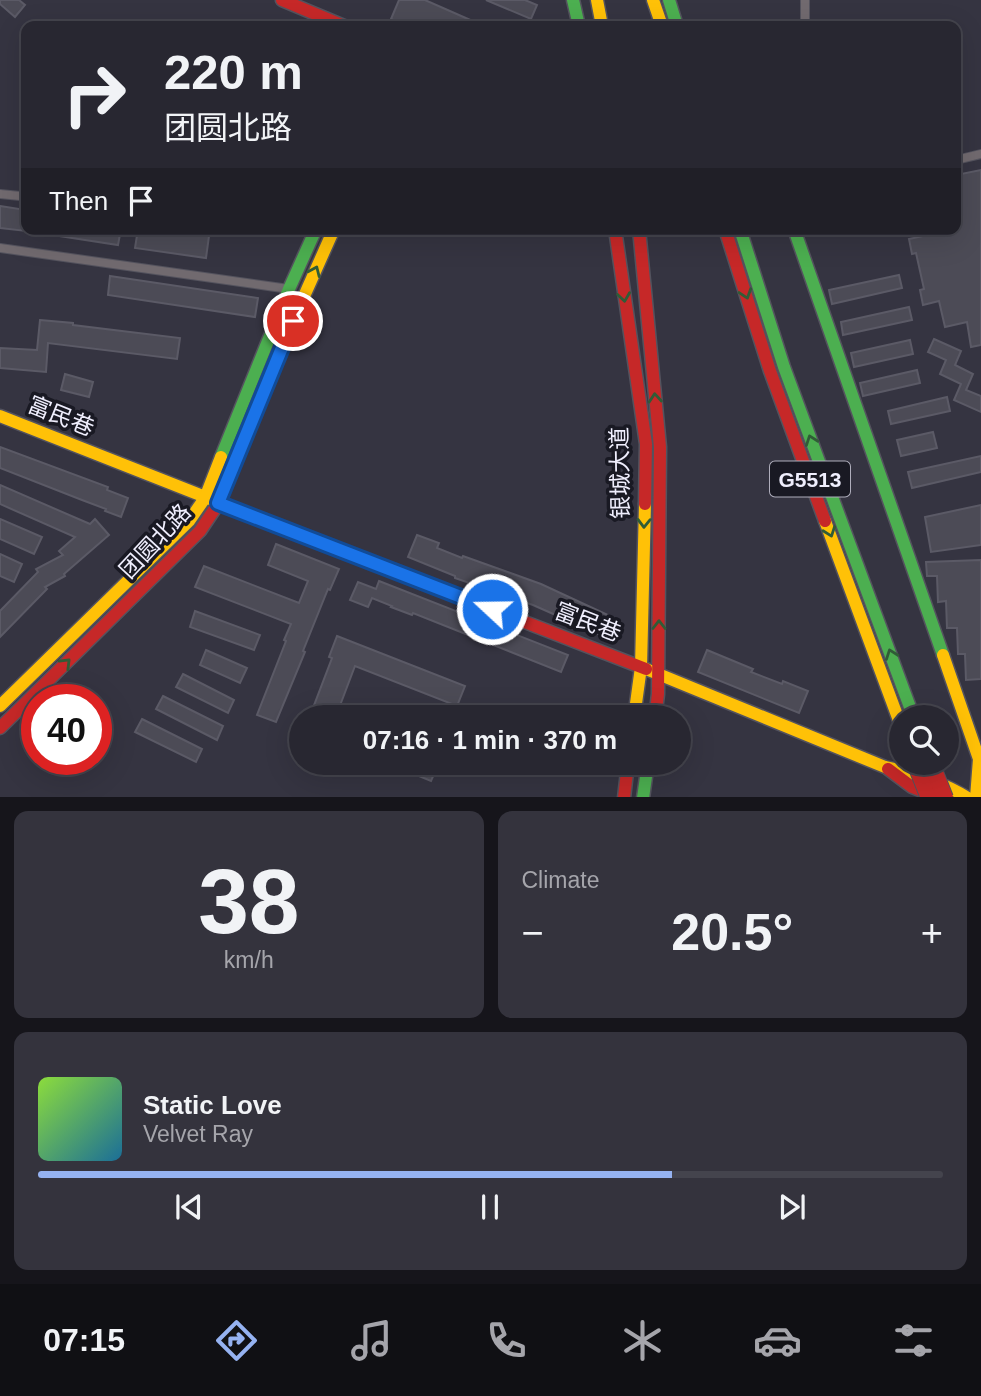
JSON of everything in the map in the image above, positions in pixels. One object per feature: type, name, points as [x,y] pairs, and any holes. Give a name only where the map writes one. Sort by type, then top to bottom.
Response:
[{"type":"main road","points":[[282,0],[332,21]]},
{"type":"main road","points":[[573,0],[578,21]]},
{"type":"main road","points":[[597,0],[602,21]]},
{"type":"main road","points":[[653,0],[660,21]]},
{"type":"main road","points":[[669,0],[675,21]]},
{"type":"main road","name":"团圆北路","points":[[0,728],[200,531],[289,289],[313,235]]},
{"type":"main road","name":"团圆北路","points":[[0,706],[211,501],[331,235]]},
{"type":"main road","name":"银城大道","points":[[616,235],[646,444],[640,667],[636,705]]},
{"type":"main road","name":"银城大道","points":[[640,235],[660,447],[657,705]]},
{"type":"main road","name":"G5513","points":[[727,235],[770,371],[893,705]]},
{"type":"main road","name":"G5513","points":[[742,235],[784,367],[909,705]]},
{"type":"main road","points":[[796,235],[979,759],[976,797]]},
{"type":"main road","name":"富民巷","points":[[0,416],[640,667],[885,767]]},
{"type":"main road","points":[[885,767],[912,787],[943,797]]},
{"type":"main road","points":[[885,767],[907,771],[954,788],[968,797]]},
{"type":"main road","points":[[624,797],[627,775]]},
{"type":"main road","points":[[643,797],[646,775]]},
{"type":"main road","points":[[920,775],[929,797]]},
{"type":"main road","points":[[936,775],[943,797]]},
{"type":"street","points":[[805,0],[805,21]]},
{"type":"street","points":[[961,159],[981,154]]},
{"type":"street","points":[[0,194],[21,196]]},
{"type":"street","points":[[0,248],[289,289]]},
{"type":"building","points":[[0,0],[19,0],[25,5],[15,17],[0,4]]},
{"type":"building","points":[[399,0],[425,0],[473,21],[396,21],[391,19]]},
{"type":"building","points":[[486,0],[525,0],[537,5],[531,19]]},
{"type":"building","points":[[981,170],[981,345],[971,347],[967,322],[945,327],[939,301],[923,305],[920,290],[924,289],[916,253],[912,254],[909,239],[928,235],[961,235],[961,174]]},
{"type":"building","points":[[0,206],[21,209],[21,230],[0,228]]},
{"type":"building","points":[[52,235],[120,235],[118,245]]},
{"type":"building","points":[[137,235],[209,236],[206,258],[135,248]]},
{"type":"building","points":[[899,275],[902,288],[832,304],[829,290]]},
{"type":"building","points":[[110,276],[258,298],[255,317],[108,295]]},
{"type":"building","points":[[909,307],[912,320],[843,335],[841,322]]},
{"type":"building","points":[[40,320],[180,338],[177,359],[48,343],[46,372],[0,368],[0,348],[37,350]]},
{"type":"building","points":[[934,339],[961,351],[955,365],[973,374],[966,390],[981,396],[981,412],[954,400],[961,384],[940,374],[946,360],[928,352]]},
{"type":"building","points":[[910,340],[913,354],[854,367],[851,353]]},
{"type":"building","points":[[917,370],[920,383],[863,396],[860,383]]},
{"type":"building","points":[[65,374],[93,382],[89,397],[61,390]]},
{"type":"building","points":[[947,397],[950,411],[891,424],[888,411]]},
{"type":"building","points":[[933,432],[937,448],[901,456],[897,440]]},
{"type":"building","points":[[0,447],[108,487],[107,490],[128,498],[121,517],[0,468]]},
{"type":"building","points":[[981,456],[981,472],[912,488],[908,472]]},
{"type":"building","points":[[0,485],[90,524],[95,519],[109,535],[64,574],[65,576],[45,587],[47,589],[0,637],[0,611],[38,572],[36,569],[63,555],[59,551],[75,537],[0,504]]},
{"type":"building","points":[[981,505],[981,545],[931,552],[925,517]]},
{"type":"building","points":[[0,519],[42,537],[34,554],[0,539]]},
{"type":"building","points":[[417,535],[439,543],[437,548],[541,584],[608,615],[603,636],[533,605],[455,578],[408,557]]},
{"type":"building","points":[[276,544],[339,569],[330,590],[328,589],[276,722],[257,715],[291,624],[195,587],[204,566],[299,603],[308,581],[268,565]]},
{"type":"building","points":[[0,554],[22,564],[14,582],[0,576]]},
{"type":"building","points":[[981,560],[981,679],[966,680],[965,654],[958,654],[957,628],[947,628],[946,601],[938,602],[937,576],[927,576],[926,562]]},
{"type":"building","points":[[379,581],[568,655],[561,672],[372,598],[368,607],[350,600],[358,582],[376,589]]},
{"type":"building","points":[[195,611],[260,635],[254,650],[190,627]]},
{"type":"building","points":[[337,636],[465,686],[457,705],[454,705],[355,666],[340,705],[314,705],[332,658],[329,657]]},
{"type":"building","points":[[206,650],[247,668],[240,683],[200,665]]},
{"type":"building","points":[[707,650],[753,669],[751,672],[808,691],[799,713],[698,672]]},
{"type":"building","points":[[183,674],[234,700],[228,713],[176,687]]},
{"type":"building","points":[[163,696],[223,726],[217,740],[156,709]]},
{"type":"building","points":[[142,719],[202,749],[196,762],[135,732]]},
{"type":"building","points":[[416,775],[434,775],[431,781]]},
{"type":"traffic: fast","points":[[573,0],[578,21]]},
{"type":"traffic: fast","points":[[669,0],[675,21]]},
{"type":"traffic: fast","points":[[221,457],[313,235]]},
{"type":"traffic: fast","points":[[742,235],[784,367],[909,705]]},
{"type":"traffic: fast","points":[[796,235],[943,655]]},
{"type":"traffic: fast","points":[[643,797],[646,775]]},
{"type":"traffic: slow","points":[[597,0],[601,21]]},
{"type":"traffic: slow","points":[[653,0],[660,21]]},
{"type":"traffic: slow","points":[[289,330],[331,235]]},
{"type":"traffic: slow","points":[[0,416],[393,571]]},
{"type":"traffic: slow","points":[[0,706],[189,521],[205,498],[221,457]]},
{"type":"traffic: slow","points":[[636,705],[641,667],[645,504]]},
{"type":"traffic: slow","points":[[825,521],[893,705]]},
{"type":"traffic: slow","points":[[943,655],[979,759],[976,797]]},
{"type":"traffic: slow","points":[[646,669],[885,767],[918,775],[966,797]]},
{"type":"traffic: jam","points":[[282,0],[332,21]]},
{"type":"traffic: jam","points":[[616,235],[646,444],[645,504]]},
{"type":"traffic: jam","points":[[640,235],[660,447],[657,705]]},
{"type":"traffic: jam","points":[[727,235],[770,371],[825,521]]},
{"type":"traffic: jam","points":[[0,728],[200,531],[218,504],[289,330]]},
{"type":"traffic: jam","points":[[393,571],[646,669]]},
{"type":"traffic: jam","points":[[888,769],[912,787],[933,795]]},
{"type":"traffic: jam","points":[[624,797],[627,775]]},
{"type":"traffic: jam","points":[[920,775],[929,797]]},
{"type":"traffic: jam","points":[[936,775],[945,797]]},
{"type":"route","points":[[293,321],[218,503],[492,609]]}]
